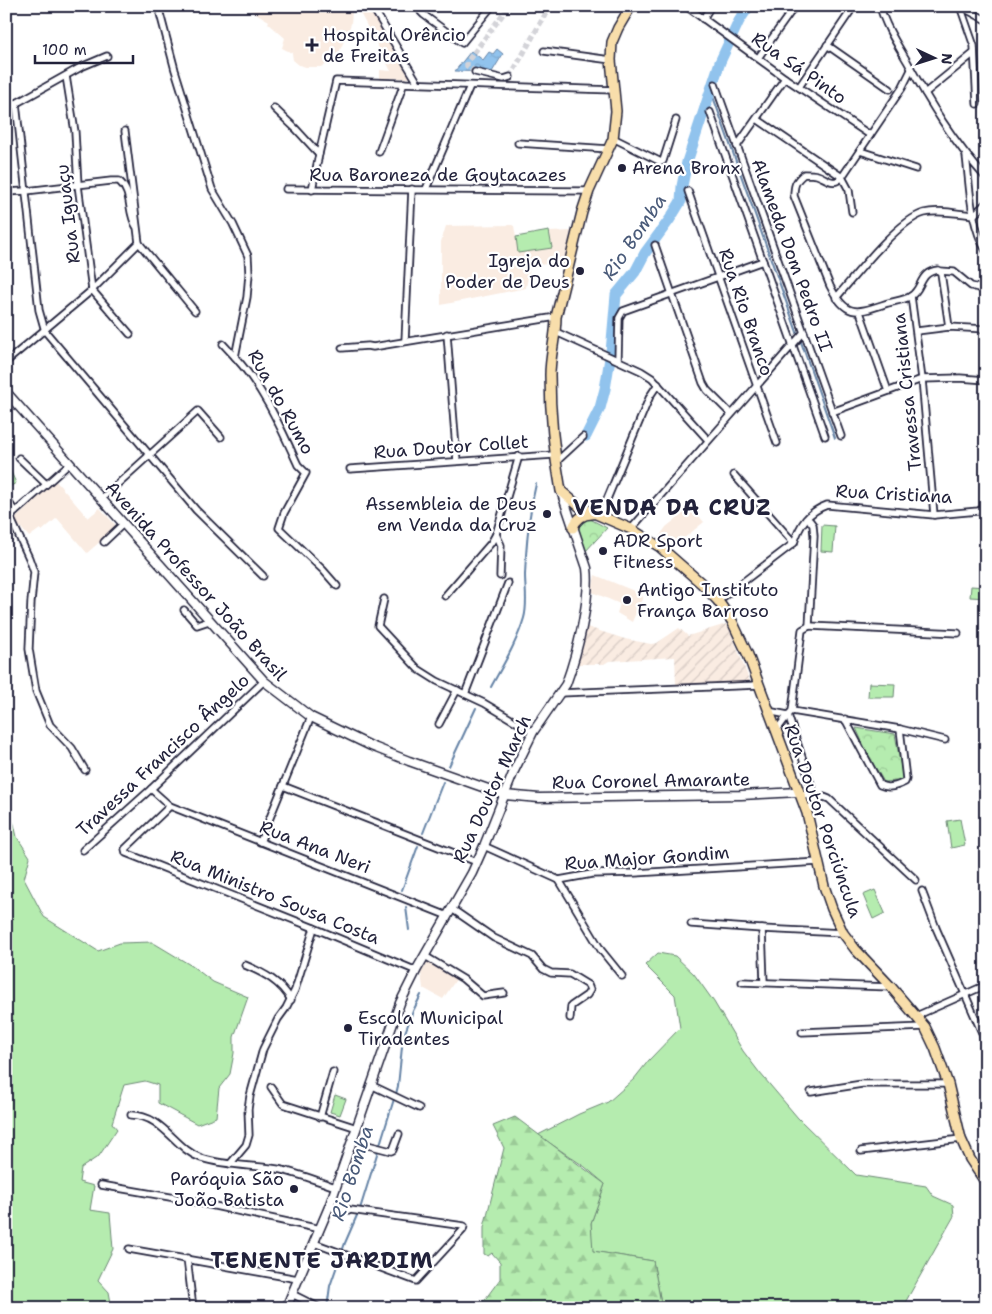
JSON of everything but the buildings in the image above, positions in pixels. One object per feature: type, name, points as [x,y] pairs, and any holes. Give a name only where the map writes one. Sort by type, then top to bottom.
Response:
[{"type":"main road","name":"Rua Doutor March","points":[[286,1308],[329,1207],[394,1020],[417,969],[477,862],[533,732],[566,684],[574,659],[589,580],[587,568],[561,491],[555,458],[550,374],[551,358],[556,332],[556,317],[582,212],[589,191],[613,138],[616,111],[611,60],[612,42],[631,6]]},
{"type":"main road","name":"Avenida Professor João Brasil","points":[[6,392],[264,682],[311,716],[371,746],[409,762],[505,795]]},
{"type":"main road","name":"Rua Doutor Porciúncula","points":[[561,491],[576,505],[631,529],[660,547],[718,601],[738,630],[807,813],[832,909],[844,933],[855,949],[925,1027],[936,1048],[948,1084],[961,1139],[970,1159],[986,1183]]},
{"type":"main road","points":[[573,528],[582,516],[596,515]]},
{"type":"main road","name":"Rua Coronel Amarante","points":[[505,795],[539,798],[798,792]]},
{"type":"street","name":"Rua do Rumo","points":[[158,6],[175,70],[212,189],[233,224],[248,256],[247,297],[235,357],[262,392],[298,465],[306,473],[284,514],[279,528],[337,586]]},
{"type":"street","points":[[372,6],[418,83]]},
{"type":"street","points":[[424,6],[421,12],[462,44],[492,6]]},
{"type":"street","name":"Rua Sá Pinto","points":[[686,6],[785,78],[870,136]]},
{"type":"street","points":[[702,19],[711,6]]},
{"type":"street","points":[[758,58],[795,6]]},
{"type":"street","points":[[880,6],[894,38],[934,110],[966,156],[986,178]]},
{"type":"street","points":[[960,6],[986,20]]},
{"type":"street","points":[[960,6],[970,31],[974,53],[977,104]]},
{"type":"street","points":[[799,87],[850,12]]},
{"type":"street","points":[[828,45],[890,89]]},
{"type":"street","points":[[544,51],[611,60]]},
{"type":"street","points":[[925,93],[974,53]]},
{"type":"street","points":[[6,109],[81,67],[107,56]]},
{"type":"street","points":[[912,70],[902,88],[838,182],[804,174],[794,185],[794,196],[800,216],[836,298],[848,309],[860,312],[911,296],[924,277],[930,272],[950,271],[970,286],[986,290]]},
{"type":"street","points":[[475,72],[504,79],[510,77]]},
{"type":"street","name":"Rua Iguaçu","points":[[66,76],[75,132],[78,185],[92,290]]},
{"type":"street","points":[[737,146],[785,78]]},
{"type":"street","points":[[312,190],[336,81],[614,90]]},
{"type":"street","points":[[379,152],[404,83]]},
{"type":"street","name":"Alameda Dom Pedro II","points":[[714,84],[841,436]]},
{"type":"street","points":[[426,189],[470,86]]},
{"type":"street","points":[[16,103],[39,310],[44,331],[196,510],[264,576]]},
{"type":"street","points":[[274,108],[319,154]]},
{"type":"street","name":"Alameda Dom Pedro II","points":[[710,112],[794,342],[825,436]]},
{"type":"street","points":[[757,119],[842,178],[849,190],[852,212]]},
{"type":"street","points":[[613,138],[661,162],[663,161],[676,120]]},
{"type":"street","points":[[125,131],[137,221],[138,243],[195,311]]},
{"type":"street","points":[[518,143],[609,149]]},
{"type":"street","points":[[860,151],[916,169]]},
{"type":"street","points":[[966,156],[974,215],[980,241],[986,251]]},
{"type":"street","points":[[6,192],[26,192],[119,181],[126,190],[133,222],[136,226]]},
{"type":"street","name":"Rua Baroneza de Goytacazes","points":[[286,189],[589,191]]},
{"type":"street","points":[[405,341],[412,189]]},
{"type":"street","name":"Rua Rio Branco","points":[[688,191],[777,443]]},
{"type":"street","points":[[974,215],[986,203]]},
{"type":"street","points":[[836,298],[900,228],[923,213],[936,211],[974,215]]},
{"type":"street","points":[[6,362],[92,290],[138,243]]},
{"type":"street","points":[[654,245],[705,387],[731,414]]},
{"type":"street","points":[[612,357],[619,318],[624,311],[763,261]]},
{"type":"street","points":[[940,271],[949,327]]},
{"type":"street","points":[[92,290],[130,334]]},
{"type":"street","name":"Travessa Cristiana","points":[[911,296],[917,331],[934,515]]},
{"type":"street","points":[[860,312],[888,392]]},
{"type":"street","points":[[342,348],[373,347],[556,317]]},
{"type":"street","points":[[917,331],[949,327],[986,329]]},
{"type":"street","points":[[556,332],[641,371],[658,384],[708,440]]},
{"type":"street","points":[[631,529],[803,333]]},
{"type":"street","points":[[447,334],[457,461]]},
{"type":"street","points":[[223,344],[235,357]]},
{"type":"street","points":[[832,412],[922,379],[960,378],[986,380]]},
{"type":"street","points":[[596,515],[650,396],[658,384]]},
{"type":"street","points":[[100,498],[151,455],[198,411],[222,438]]},
{"type":"street","points":[[555,458],[583,437]]},
{"type":"street","points":[[445,596],[491,543],[496,534],[519,456]]},
{"type":"street","name":"Rua Doutor Collet","points":[[350,469],[519,456],[555,458]]},
{"type":"street","points":[[19,458],[46,484]]},
{"type":"street","points":[[69,464],[15,512],[11,519],[34,572],[30,602],[29,649],[36,691],[50,726],[72,748],[85,770]]},
{"type":"street","points":[[734,475],[794,543]]},
{"type":"street","points":[[6,498],[15,512]]},
{"type":"street","name":"Rua Cristiana","points":[[718,601],[794,543],[805,519],[816,509],[827,505],[934,515],[978,511],[986,506]]},
{"type":"street","points":[[809,626],[814,536],[813,525],[810,521]]},
{"type":"street","points":[[104,542],[124,524]]},
{"type":"street","points":[[496,534],[501,545],[500,576]]},
{"type":"street","points":[[465,694],[508,583]]},
{"type":"street","points":[[384,599],[378,626],[418,669],[533,732]]},
{"type":"street","points":[[184,610],[197,625],[209,621]]},
{"type":"street","points":[[816,799],[790,713],[802,630],[809,626],[958,633]]},
{"type":"street","name":"Travessa Francisco Ângelo","points":[[84,850],[264,682]]},
{"type":"street","points":[[560,693],[759,685]]},
{"type":"street","points":[[439,724],[457,690]]},
{"type":"street","points":[[768,710],[845,719],[900,729],[945,740]]},
{"type":"street","points":[[776,731],[790,713]]},
{"type":"street","points":[[260,842],[311,716]]},
{"type":"street","points":[[845,719],[880,785],[883,787],[897,786],[905,782],[900,729]]},
{"type":"street","points":[[283,786],[477,862]]},
{"type":"street","name":"Rua Ana Neri","points":[[151,789],[170,806],[260,842],[450,912],[493,938],[532,956],[543,969],[570,974],[588,985],[590,992],[571,1006],[570,1018]]},
{"type":"street","points":[[798,792],[816,799]]},
{"type":"street","points":[[807,813],[816,799],[822,797],[829,799],[916,880]]},
{"type":"street","name":"Rua Ministro Sousa Costa","points":[[170,806],[125,850],[126,854],[412,969],[417,969]]},
{"type":"street","name":"Rua Major Gondim","points":[[484,846],[559,880],[592,874],[819,862]]},
{"type":"street","points":[[559,880],[601,950],[622,976]]},
{"type":"street","points":[[922,891],[964,996],[986,1042]]},
{"type":"street","points":[[691,924],[844,933]]},
{"type":"street","points":[[230,1164],[242,1152],[248,1140],[250,1096],[264,1049],[278,1019],[296,990],[314,928]]},
{"type":"street","points":[[762,929],[764,983]]},
{"type":"street","points":[[425,956],[463,980],[480,994],[490,996],[504,993]]},
{"type":"street","points":[[245,965],[274,980],[286,991],[291,1000]]},
{"type":"street","points":[[742,982],[891,987]]},
{"type":"street","points":[[916,1016],[986,985]]},
{"type":"street","points":[[802,1032],[925,1027]]},
{"type":"street","points":[[320,1117],[333,1072]]},
{"type":"street","points":[[811,1092],[862,1084],[948,1084]]},
{"type":"street","points":[[371,1085],[419,1108]]},
{"type":"street","points":[[270,1088],[284,1104],[357,1128]]},
{"type":"street","points":[[131,1115],[141,1115],[150,1119],[196,1155],[230,1164],[280,1170],[336,1186]]},
{"type":"street","points":[[352,1141],[391,1151],[399,1134]]},
{"type":"street","points":[[862,1151],[961,1139]]},
{"type":"street","points":[[101,1185],[186,1200],[320,1229]]},
{"type":"street","points":[[314,1243],[416,1281],[464,1230],[464,1226],[329,1207]]},
{"type":"street","points":[[129,1249],[298,1279]]},
{"type":"street","points":[[187,1258],[193,1308]]},
{"type":"street","points":[[292,1294],[320,1308]]},
{"type":"shaded area","name":"Hospital Orêncio de Freitas","points":[[244,6],[369,6],[411,78],[380,78],[380,70],[391,71],[360,13],[352,11],[351,24],[338,55],[329,64],[320,67],[306,67],[299,65],[293,60],[292,53],[282,48],[285,38],[268,23],[269,21]]},
{"type":"shaded area","points":[[446,226],[514,226],[516,237],[549,231],[571,231],[564,262],[530,266],[526,288],[441,305],[441,242]]},
{"type":"shaded area","points":[[55,480],[88,518],[100,508],[117,527],[87,553],[57,518],[42,531],[40,529],[29,537],[14,520],[27,508],[26,506]]},
{"type":"shaded area","points":[[691,507],[704,522],[672,548],[659,537],[666,527]]},
{"type":"shaded area","name":"Antigo Instituto França Barroso","points":[[595,575],[634,591],[643,597],[632,622],[617,613],[620,604],[592,592]]},
{"type":"shaded area","points":[[726,624],[731,632],[750,682],[676,685],[675,657],[609,661],[604,664],[578,664],[587,627],[625,639],[651,644],[657,643],[679,628],[688,636]]},
{"type":"shaded area","points":[[428,961],[457,978],[443,999],[423,988],[421,973]]},
{"type":"green space","points":[[549,231],[552,248],[518,253],[516,237]]},
{"type":"green space","points":[[6,461],[16,483],[6,489]]},
{"type":"green space","points":[[585,519],[590,519],[607,528],[585,552],[578,531],[578,525]]},
{"type":"green space","points":[[822,525],[835,526],[833,552],[821,551]]},
{"type":"green space","points":[[971,586],[986,587],[986,598],[970,597]]},
{"type":"green space","points":[[869,683],[895,684],[894,697],[868,697]]},
{"type":"green space","points":[[856,728],[895,734],[903,778],[898,781],[884,782],[868,755]]},
{"type":"green space","points":[[6,809],[14,824],[17,837],[30,857],[24,879],[44,917],[98,951],[120,943],[152,942],[192,966],[213,982],[248,997],[234,1037],[234,1053],[230,1074],[219,1088],[216,1117],[197,1124],[158,1103],[158,1085],[145,1081],[124,1085],[112,1123],[117,1129],[99,1156],[81,1168],[79,1182],[94,1186],[90,1210],[110,1213],[113,1249],[98,1280],[109,1292],[112,1308],[6,1308]]},
{"type":"green space","points":[[960,819],[965,845],[951,848],[947,821]]},
{"type":"green space","points":[[875,890],[885,913],[873,919],[863,895]]},
{"type":"green space","points":[[658,953],[675,956],[694,974],[714,1002],[743,1051],[759,1072],[798,1118],[856,1175],[926,1186],[933,1196],[953,1205],[954,1216],[902,1308],[662,1308],[653,1261],[592,1251],[591,1223],[605,1184],[585,1167],[538,1135],[579,1114],[608,1102],[634,1079],[649,1060],[680,1028],[675,995],[645,965]]},
{"type":"green space","points":[[335,1095],[346,1099],[340,1115],[330,1112]]},
{"type":"green space","points":[[515,1117],[605,1184],[591,1223],[593,1251],[653,1261],[662,1308],[477,1308],[500,1279],[500,1262],[492,1253],[488,1256],[484,1254],[484,1227],[504,1148],[493,1126]]},
{"type":"water","points":[[497,49],[503,54],[492,72],[455,71],[471,51],[483,60],[489,52],[493,54]]},
{"type":"waterway","name":"Rio Bomba","points":[[586,436],[600,408],[605,389],[611,352],[616,295],[635,272],[645,253],[681,201],[687,162],[720,62],[739,21],[749,6]]},
{"type":"waterway","points":[[711,91],[798,335]]},
{"type":"waterway","points":[[800,339],[835,438]]},
{"type":"waterway","name":"Rio Bomba","points":[[491,687],[514,645],[525,613],[527,541],[531,506],[536,484]]},
{"type":"waterway","name":"Rio Bomba","points":[[449,766],[476,708]]},
{"type":"waterway","name":"Rio Bomba","points":[[423,833],[443,782]]},
{"type":"waterway","name":"Rio Bomba","points":[[402,890],[418,846]]},
{"type":"waterway","name":"Rio Bomba","points":[[406,907],[409,930]]},
{"type":"waterway","name":"Rio Bomba","points":[[403,1038],[421,995]]},
{"type":"waterway","name":"Rio Bomba","points":[[396,1094],[402,1047]]},
{"type":"waterway","name":"Rio Bomba","points":[[360,1209],[394,1099]]},
{"type":"waterway","name":"Rio Bomba","points":[[327,1308],[330,1286],[358,1213]]},
{"type":"tunnel","points":[[475,72],[467,66],[467,62],[509,6]]},
{"type":"tunnel","points":[[510,77],[550,6]]},
{"type":"place","name":"Hospital Orêncio de Freitas","points":[[312,45]]},
{"type":"place","name":"Arena Bronx","points":[[622,168]]},
{"type":"place","name":"Igreja do Poder de Deus","points":[[580,271]]},
{"type":"place","name":"Assembleia de Deus em Venda da Cruz","points":[[547,514]]},
{"type":"place","name":"ADR Sport Fitness","points":[[603,551]]},
{"type":"place","name":"Antigo Instituto França Barroso","points":[[627,600]]},
{"type":"place","name":"Escola Municipal Tiradentes","points":[[348,1028]]},
{"type":"place","name":"Paróquia São João Batista","points":[[294,1189]]},
{"type":"district","name":"VENDA DA CRUZ","points":[[672,507]]},
{"type":"district","name":"TENENTE JARDIM","points":[[322,1260]]}]
